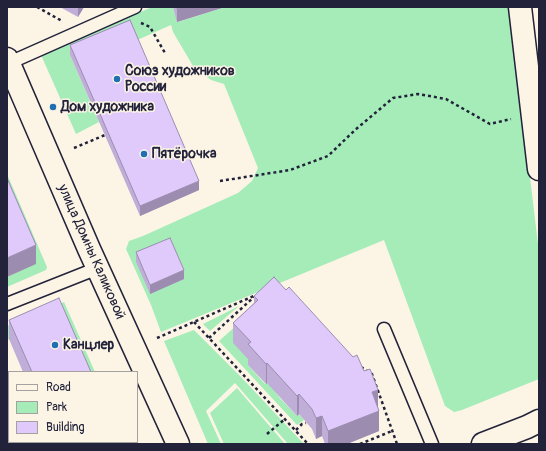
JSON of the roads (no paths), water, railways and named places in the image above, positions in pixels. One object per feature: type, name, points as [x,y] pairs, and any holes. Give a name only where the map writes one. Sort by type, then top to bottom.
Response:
[{"type":"street","points":[[520,7],[534,109],[539,169]]},
{"type":"street","name":"улица Домны Каликовой","points":[[8,61],[98,268],[178,444]]},
{"type":"street","points":[[495,442],[539,420]]},
{"type":"lane","points":[[8,61],[135,7]]},
{"type":"lane","points":[[7,304],[98,268]]},
{"type":"lane","points":[[384,329],[432,444]]},
{"type":"place","name":"Союз художников России","points":[[117,79]]},
{"type":"place","name":"Дом художника","points":[[53,107]]},
{"type":"place","name":"Пятёрочка","points":[[144,154]]},
{"type":"place","name":"Канцлер","points":[[55,345]]}]
